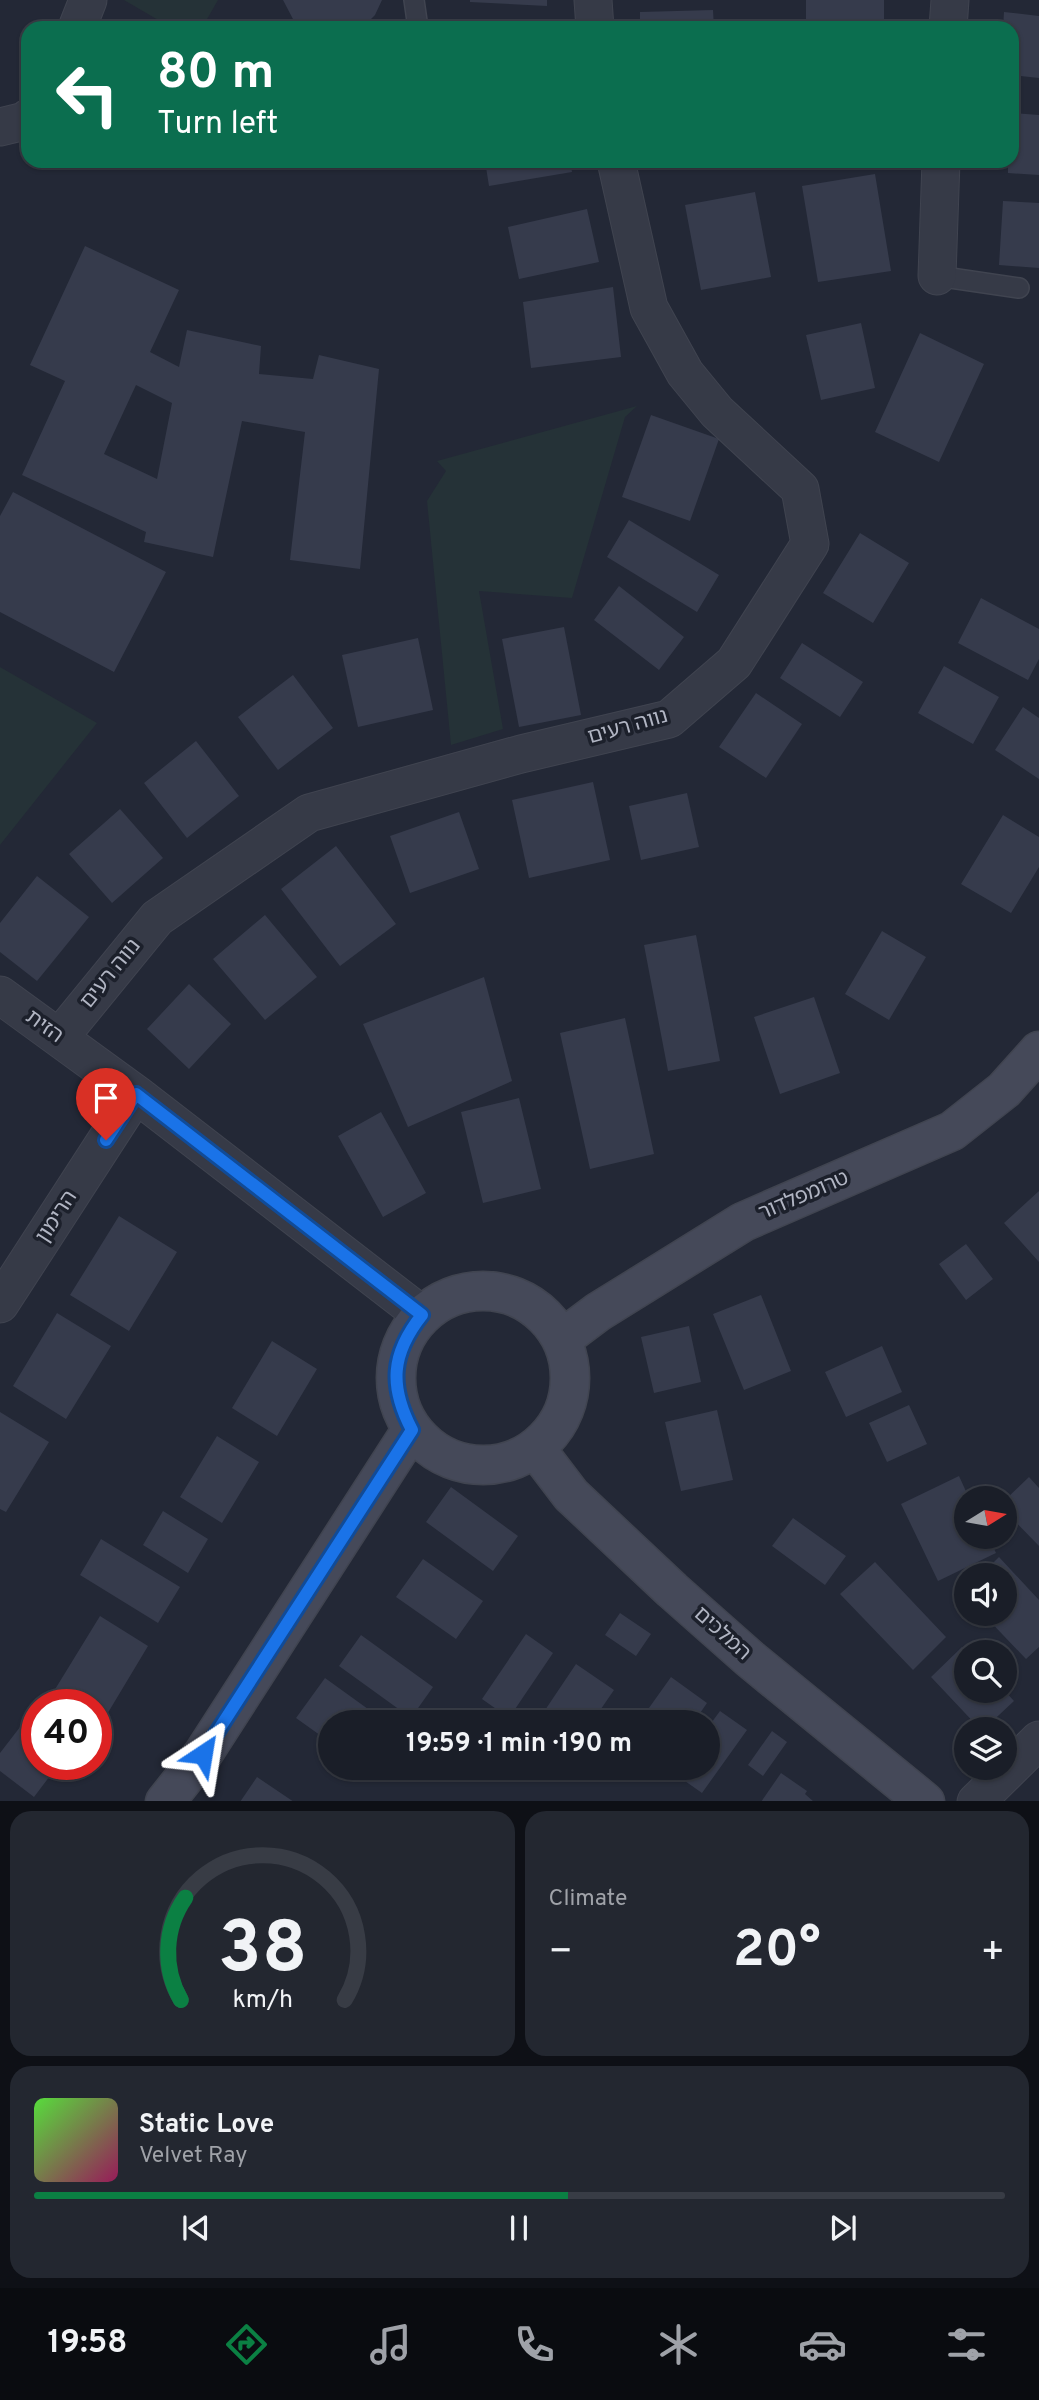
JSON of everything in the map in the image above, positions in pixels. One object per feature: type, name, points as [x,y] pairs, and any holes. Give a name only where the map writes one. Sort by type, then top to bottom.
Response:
[{"type":"street","points":[[80,21],[88,0]]},
{"type":"street","points":[[593,0],[594,21]]},
{"type":"street","points":[[948,21],[950,0]]},
{"type":"street","points":[[0,127],[21,122]]},
{"type":"street","name":"נווה רעים","points":[[59,1038],[156,918],[309,813],[521,754],[669,719],[734,663],[810,544],[800,489],[717,412],[685,373],[649,308],[618,168]]},
{"type":"street","points":[[937,276],[941,168]]},
{"type":"street","name":"הזית","points":[[0,995],[136,1094],[422,1315]]},
{"type":"street","name":"טרומפלדור","points":[[562,1339],[598,1312],[743,1222],[952,1131],[1004,1090],[1039,1051]]},
{"type":"street","name":"הרימון","points":[[0,1304],[136,1094]]},
{"type":"street","points":[[470,1290],[498,1291],[524,1299],[546,1316],[562,1339],[571,1368],[569,1398],[557,1426],[536,1449],[509,1462],[483,1466],[455,1462],[431,1449],[412,1430],[401,1408],[396,1383],[398,1358],[407,1335],[422,1315],[444,1299],[470,1290]]},
{"type":"street","points":[[166,1801],[203,1754],[412,1430]]},
{"type":"street","name":"המלכים","points":[[536,1449],[571,1495],[673,1590],[750,1659],[925,1801]]},
{"type":"street","points":[[976,1801],[1039,1740]]},
{"type":"lane","points":[[414,0],[417,21]]},
{"type":"lane","points":[[937,276],[1019,288]]},
{"type":"shaded area","points":[[124,0],[218,0],[206,21],[160,21]]},
{"type":"shaded area","points":[[637,406],[625,417],[572,598],[479,591],[503,729],[451,745],[427,501],[446,471],[437,461]]},
{"type":"shaded area","points":[[0,667],[97,723],[0,845]]},
{"type":"building","points":[[283,0],[382,0],[369,21],[294,21]]},
{"type":"building","points":[[547,0],[547,6],[470,2]]},
{"type":"building","points":[[806,0],[884,0],[884,21],[806,21]]},
{"type":"building","points":[[713,10],[714,21],[640,21],[640,12]]},
{"type":"building","points":[[1004,12],[1039,16],[1039,78],[1019,76],[1019,21],[1003,21]]},
{"type":"building","points":[[1019,114],[1039,115],[1039,175],[1008,173],[1008,168],[1019,168]]},
{"type":"building","points":[[486,168],[571,168],[572,172],[489,186]]},
{"type":"building","points":[[875,174],[891,271],[818,282],[802,186]]},
{"type":"building","points":[[755,192],[771,277],[701,290],[685,205]]},
{"type":"building","points":[[1003,201],[1039,203],[1039,268],[999,265]]},
{"type":"building","points":[[587,209],[599,262],[519,279],[508,227]]},
{"type":"building","points":[[85,246],[179,290],[150,352],[179,367],[187,330],[261,346],[259,374],[313,379],[319,355],[379,369],[360,569],[290,560],[305,432],[242,421],[213,557],[144,542],[146,532],[22,475],[65,381],[30,365]],"holes":[[[136,385],[172,403],[157,479],[104,454]]]},
{"type":"building","points":[[613,287],[621,357],[531,368],[523,302]]},
{"type":"building","points":[[861,323],[875,388],[821,400],[806,335]]},
{"type":"building","points":[[920,333],[984,364],[939,462],[875,432]]},
{"type":"building","points":[[651,415],[719,439],[690,521],[622,497]]},
{"type":"building","points":[[13,492],[166,572],[114,672],[0,612],[0,516]]},
{"type":"building","points":[[629,520],[719,575],[697,612],[607,557]]},
{"type":"building","points":[[860,533],[909,563],[873,623],[823,593]]},
{"type":"building","points":[[619,586],[684,637],[659,670],[594,620]]},
{"type":"building","points":[[981,598],[1039,629],[1039,659],[1028,680],[958,643]]},
{"type":"building","points":[[564,627],[581,715],[519,727],[502,639]]},
{"type":"building","points":[[418,638],[433,710],[358,727],[342,655]]},
{"type":"building","points":[[802,643],[863,682],[840,717],[780,678]]},
{"type":"building","points":[[944,666],[999,697],[973,744],[918,713]]},
{"type":"building","points":[[293,675],[333,728],[278,770],[238,717]]},
{"type":"building","points":[[756,693],[802,724],[766,778],[719,747]]},
{"type":"building","points":[[1023,707],[1039,718],[1039,779],[995,750]]},
{"type":"building","points":[[196,741],[239,796],[187,838],[144,783]]},
{"type":"building","points":[[593,782],[610,860],[529,878],[512,800]]},
{"type":"building","points":[[687,793],[699,847],[641,860],[629,806]]},
{"type":"building","points":[[120,809],[163,858],[112,903],[69,854]]},
{"type":"building","points":[[459,812],[479,869],[410,893],[390,836]]},
{"type":"building","points":[[1003,815],[1039,837],[1039,867],[1011,913],[961,884]]},
{"type":"building","points":[[336,846],[396,924],[340,966],[281,889]]},
{"type":"building","points":[[37,876],[89,917],[37,981],[0,952],[0,923]]},
{"type":"building","points":[[265,915],[317,977],[265,1020],[213,959]]},
{"type":"building","points":[[882,931],[926,957],[889,1020],[845,994]]},
{"type":"building","points":[[696,935],[720,1061],[668,1071],[644,945]]},
{"type":"building","points":[[484,977],[512,1081],[408,1127],[363,1024]]},
{"type":"building","points":[[189,984],[231,1024],[189,1069],[147,1029]]},
{"type":"building","points":[[814,997],[840,1073],[780,1094],[754,1017]]},
{"type":"building","points":[[625,1018],[654,1154],[590,1169],[560,1033]]},
{"type":"building","points":[[519,1098],[541,1189],[483,1203],[461,1112]]},
{"type":"building","points":[[381,1112],[426,1193],[383,1217],[338,1136]]},
{"type":"building","points":[[1039,1191],[1039,1262],[1004,1223]]},
{"type":"building","points":[[119,1216],[177,1252],[129,1331],[70,1295]]},
{"type":"building","points":[[966,1244],[993,1279],[966,1300],[939,1264]]},
{"type":"building","points":[[761,1295],[791,1371],[744,1390],[713,1314]]},
{"type":"building","points":[[57,1313],[111,1346],[66,1419],[13,1386]]},
{"type":"building","points":[[689,1326],[701,1382],[654,1393],[641,1337]]},
{"type":"building","points":[[272,1341],[317,1369],[277,1436],[232,1408]]},
{"type":"building","points":[[882,1346],[902,1392],[846,1417],[825,1372]]},
{"type":"building","points":[[909,1405],[927,1444],[887,1462],[869,1423]]},
{"type":"building","points":[[717,1410],[733,1480],[681,1491],[665,1422]]},
{"type":"building","points":[[0,1412],[49,1442],[6,1512],[0,1509]]},
{"type":"building","points":[[217,1436],[259,1462],[222,1523],[180,1497]]},
{"type":"building","points":[[959,1476],[964,1486],[954,1486],[954,1549],[994,1549],[996,1553],[975,1563],[954,1563],[954,1573],[938,1581],[901,1504]]},
{"type":"building","points":[[1029,1477],[1039,1488],[1039,1546],[1017,1523],[1017,1489]]},
{"type":"building","points":[[451,1487],[518,1536],[493,1571],[426,1522]]},
{"type":"building","points":[[163,1511],[208,1539],[188,1573],[143,1545]]},
{"type":"building","points":[[793,1518],[846,1556],[825,1585],[772,1546]]},
{"type":"building","points":[[101,1539],[180,1587],[158,1623],[80,1575]]},
{"type":"building","points":[[999,1557],[1005,1563],[993,1563]]},
{"type":"building","points":[[423,1559],[483,1601],[456,1639],[396,1597]]},
{"type":"building","points":[[875,1562],[946,1637],[913,1670],[840,1594]]},
{"type":"building","points":[[1017,1576],[1039,1600],[1039,1647],[1026,1659],[1017,1650],[1017,1640],[1008,1640],[994,1626],[1017,1626]]},
{"type":"building","points":[[620,1613],[651,1634],[636,1656],[605,1635]]},
{"type":"building","points":[[100,1616],[148,1646],[112,1706],[112,1689],[55,1689]]},
{"type":"building","points":[[526,1634],[553,1653],[514,1710],[498,1710],[482,1699]]},
{"type":"building","points":[[361,1635],[433,1687],[417,1710],[400,1710],[339,1666]]},
{"type":"building","points":[[954,1655],[954,1701],[931,1677]]},
{"type":"building","points":[[576,1664],[614,1690],[600,1710],[545,1710]]},
{"type":"building","points":[[671,1677],[707,1703],[702,1710],[648,1710]]},
{"type":"building","points":[[325,1678],[369,1710],[318,1710],[318,1734],[296,1718]]},
{"type":"building","points":[[956,1703],[1012,1703],[997,1717],[969,1717]]},
{"type":"building","points":[[720,1711],[747,1730],[720,1768]]},
{"type":"building","points":[[21,1726],[21,1780],[47,1780],[34,1797],[0,1771],[0,1753]]},
{"type":"building","points":[[772,1731],[787,1742],[763,1776],[748,1765]]},
{"type":"building","points":[[781,1773],[807,1791],[805,1794],[813,1801],[762,1801]]},
{"type":"building","points":[[257,1777],[293,1801],[241,1801]]},
{"type":"building","points":[[684,1780],[711,1780],[702,1793]]},
{"type":"route","points":[[106,1140],[136,1094],[422,1315],[407,1335],[398,1358],[396,1383],[401,1408],[412,1430],[203,1754]]}]
